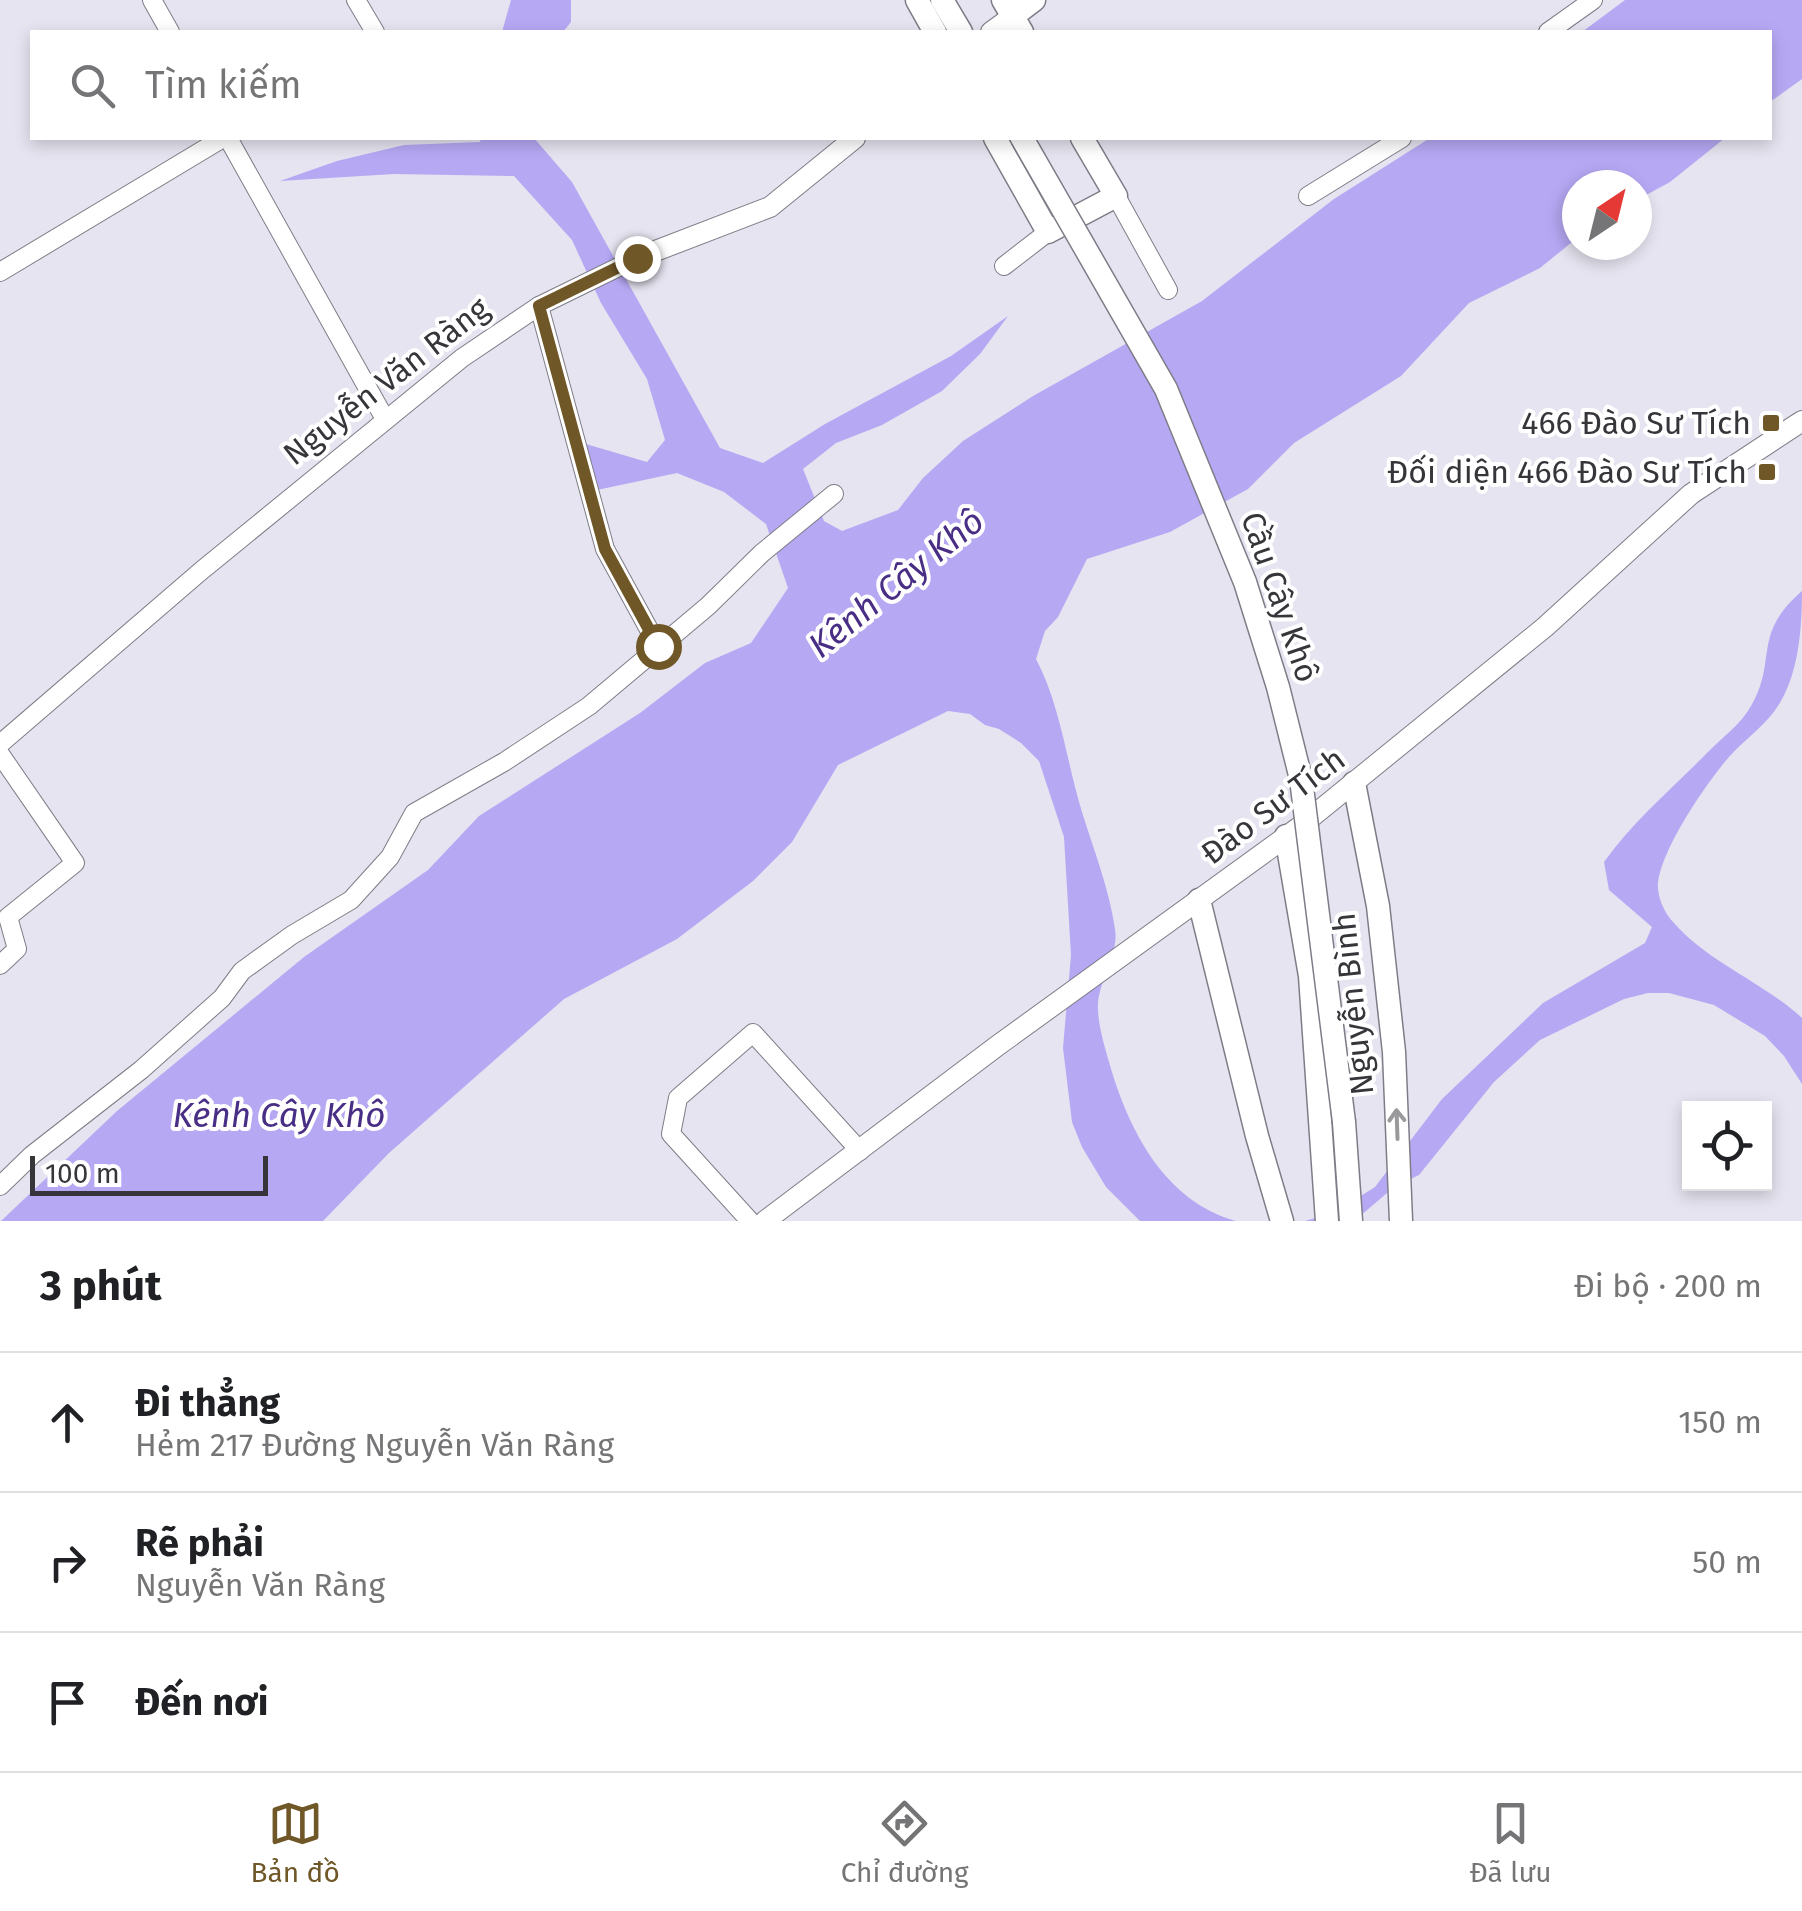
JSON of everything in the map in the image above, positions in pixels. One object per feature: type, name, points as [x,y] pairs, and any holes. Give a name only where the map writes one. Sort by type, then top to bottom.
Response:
[{"type":"main road","points":[[916,0],[934,30]]},
{"type":"main road","points":[[942,0],[959,30]]},
{"type":"main road","points":[[1013,16],[1034,0]]},
{"type":"main road","points":[[996,140],[1048,232],[1116,196],[1083,140]]},
{"type":"main road","name":"Cầu Cây Khô","points":[[1023,140],[1166,389],[1245,582],[1278,687],[1301,779],[1344,1122],[1351,1221]]},
{"type":"main road","name":"Nguyễn Bình","points":[[1354,783],[1378,906],[1394,1052],[1402,1221]]},
{"type":"main road","points":[[1286,836],[1310,976],[1327,1221]]},
{"type":"main road","points":[[1199,900],[1257,1136],[1282,1220]]},
{"type":"street","points":[[356,0],[374,30]]},
{"type":"street","points":[[1551,30],[1593,0]]},
{"type":"street","points":[[161,3],[169,30]]},
{"type":"street","points":[[0,272],[223,140]]},
{"type":"street","points":[[227,140],[385,419]]},
{"type":"street","name":"Nguyễn Văn Ràng","points":[[0,744],[462,358],[572,288],[637,258],[770,207],[853,140]]},
{"type":"street","points":[[1308,196],[1399,140]]},
{"type":"street","points":[[1116,196],[1168,290]]},
{"type":"street","points":[[1004,266],[1048,232]]},
{"type":"street","points":[[539,306],[605,549],[658,646]]},
{"type":"street","name":"Đào Sư Tích","points":[[765,1221],[1286,836],[1545,627],[1691,494],[1802,420]]},
{"type":"street","points":[[0,1186],[32,1155],[182,1034],[222,998],[242,971],[292,934],[350,900],[390,856],[414,812],[504,762],[589,706],[834,494]]},
{"type":"street","points":[[0,754],[74,863],[8,917],[18,949],[0,965]]},
{"type":"street","points":[[750,1221],[671,1134],[678,1098],[753,1033],[860,1151]]},
{"type":"water","points":[[511,0],[571,0],[571,22],[565,30],[503,30]]},
{"type":"water","points":[[1625,0],[1802,0],[1802,79],[1772,101],[1772,30],[1585,30]]},
{"type":"water","name":"Kênh Cây Khô","points":[[536,140],[572,182],[720,448],[763,463],[825,424],[951,356],[1008,316],[980,354],[942,391],[882,425],[836,443],[803,469],[824,521],[842,531],[898,510],[923,478],[963,441],[1033,396],[1202,301],[1334,199],[1427,140],[1722,140],[1652,192],[1652,170],[1562,170],[1562,250],[1540,268],[1469,303],[1401,376],[1294,443],[1248,489],[1170,532],[1087,559],[1058,617],[1045,631],[1036,659],[1057,715],[1115,929],[1098,1010],[1117,1087],[1139,1136],[1169,1180],[1188,1197],[1236,1221],[1140,1221],[1106,1187],[1082,1147],[1072,1122],[1063,1048],[1071,955],[1064,837],[1039,761],[999,729],[970,714],[948,711],[838,765],[792,842],[753,881],[677,939],[564,999],[389,1153],[323,1221],[1,1221],[117,1111],[304,957],[428,870],[479,816],[640,713],[705,663],[751,643],[788,588],[766,524],[724,492],[677,473],[597,490],[586,444],[647,462],[665,440],[647,379],[601,303],[572,240],[514,176],[394,174],[280,181],[337,161],[404,145]]},
{"type":"water","points":[[1802,591],[1798,648],[1787,689],[1770,717],[1729,757],[1696,801],[1665,858],[1658,889],[1671,920],[1688,937],[1802,1018],[1802,1084],[1765,1036],[1714,1005],[1669,993],[1624,999],[1540,1040],[1494,1082],[1419,1175],[1394,1187],[1359,1217],[1352,1221],[1305,1221],[1335,1212],[1375,1187],[1442,1099],[1543,1003],[1645,943],[1652,927],[1609,890],[1604,862],[1641,818],[1747,713],[1759,690],[1776,621]]},
{"type":"place","name":"466 Đào Sư Tích","points":[[1771,423]]},
{"type":"place","name":"Đối diện 466 Đào Sư Tích","points":[[1767,472]]},
{"type":"route","points":[[637,258],[539,306],[605,549],[658,646]]}]
